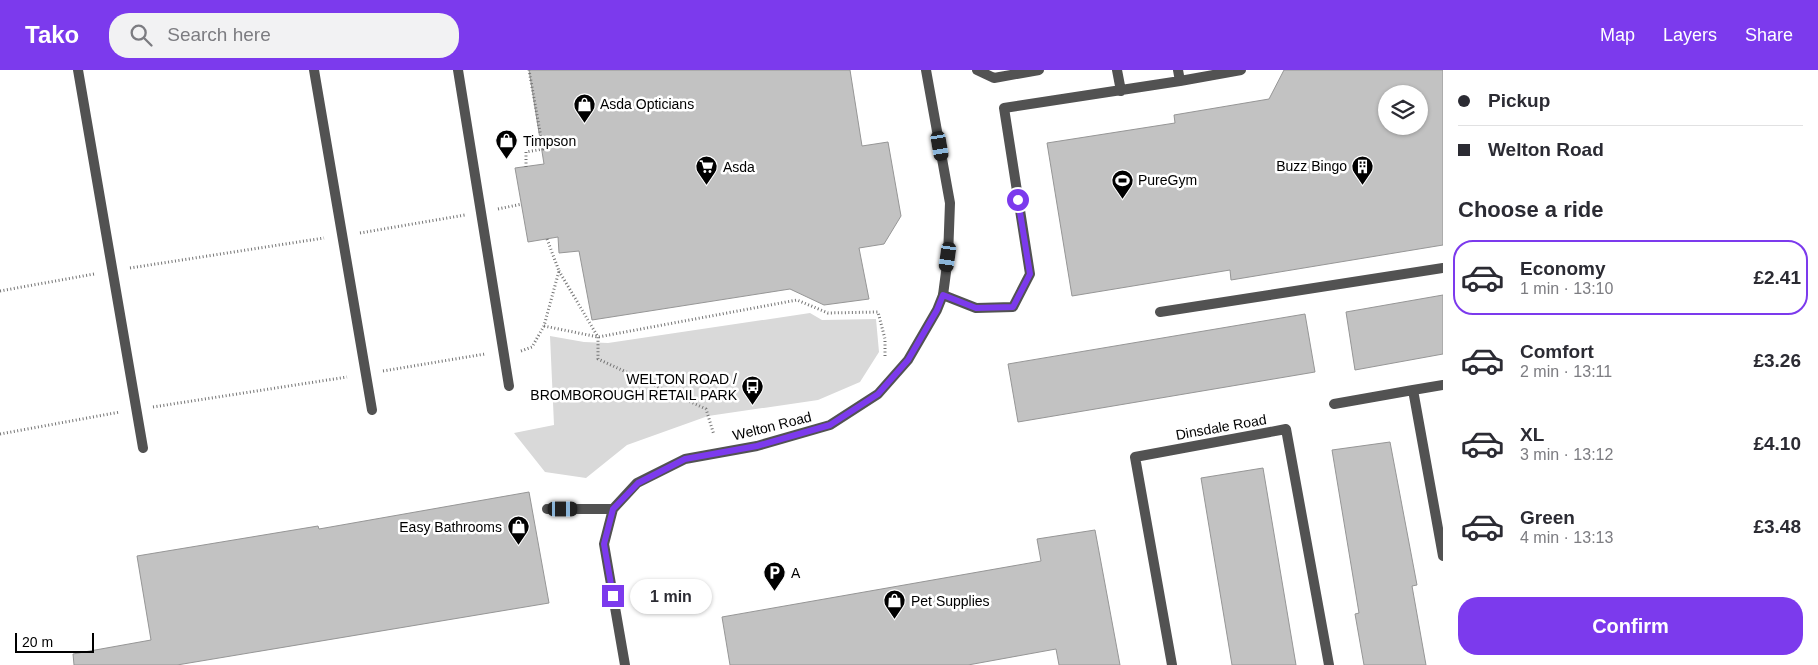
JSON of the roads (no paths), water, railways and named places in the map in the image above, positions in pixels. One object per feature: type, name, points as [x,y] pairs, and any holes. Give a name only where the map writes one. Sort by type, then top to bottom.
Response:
[{"type":"street","points":[[78,70],[143,448]]},
{"type":"street","points":[[314,70],[372,410]]},
{"type":"street","points":[[458,70],[509,386]]},
{"type":"street","name":"Welton Road","points":[[625,665],[604,544],[613,509],[638,483],[685,459],[757,446],[830,425],[878,394],[908,360],[937,310],[943,295],[948,257],[950,203],[926,70]]},
{"type":"street","points":[[977,70],[994,78],[1039,70]]},
{"type":"street","points":[[1117,70],[1120,91]]},
{"type":"street","points":[[1178,70],[1180,82]]},
{"type":"street","points":[[943,295],[976,308],[1013,307],[1030,274],[1004,108],[1180,82],[1241,70]]},
{"type":"street","points":[[1160,312],[1443,268]]},
{"type":"street","points":[[1334,404],[1443,385]]},
{"type":"street","points":[[1414,390],[1443,556]]},
{"type":"street","name":"Dinsdale Road","points":[[1172,665],[1135,457],[1286,429],[1329,665]]},
{"type":"street","points":[[547,509],[613,509]]},
{"type":"place","name":"Asda Opticians","points":[[584,123]]},
{"type":"place","name":"Timpson","points":[[507,160]]},
{"type":"place","name":"Buzz Bingo","points":[[1363,185]]},
{"type":"place","name":"Asda","points":[[707,186]]},
{"type":"place","name":"PureGym","points":[[1122,199]]},
{"type":"place","name":"WELTON ROAD / BROMBOROUGH RETAIL PARK","points":[[753,406]]},
{"type":"place","name":"Easy Bathrooms","points":[[518,546]]},
{"type":"place","name":"A","points":[[775,592]]},
{"type":"place","name":"Pet Supplies","points":[[895,620]]}]
